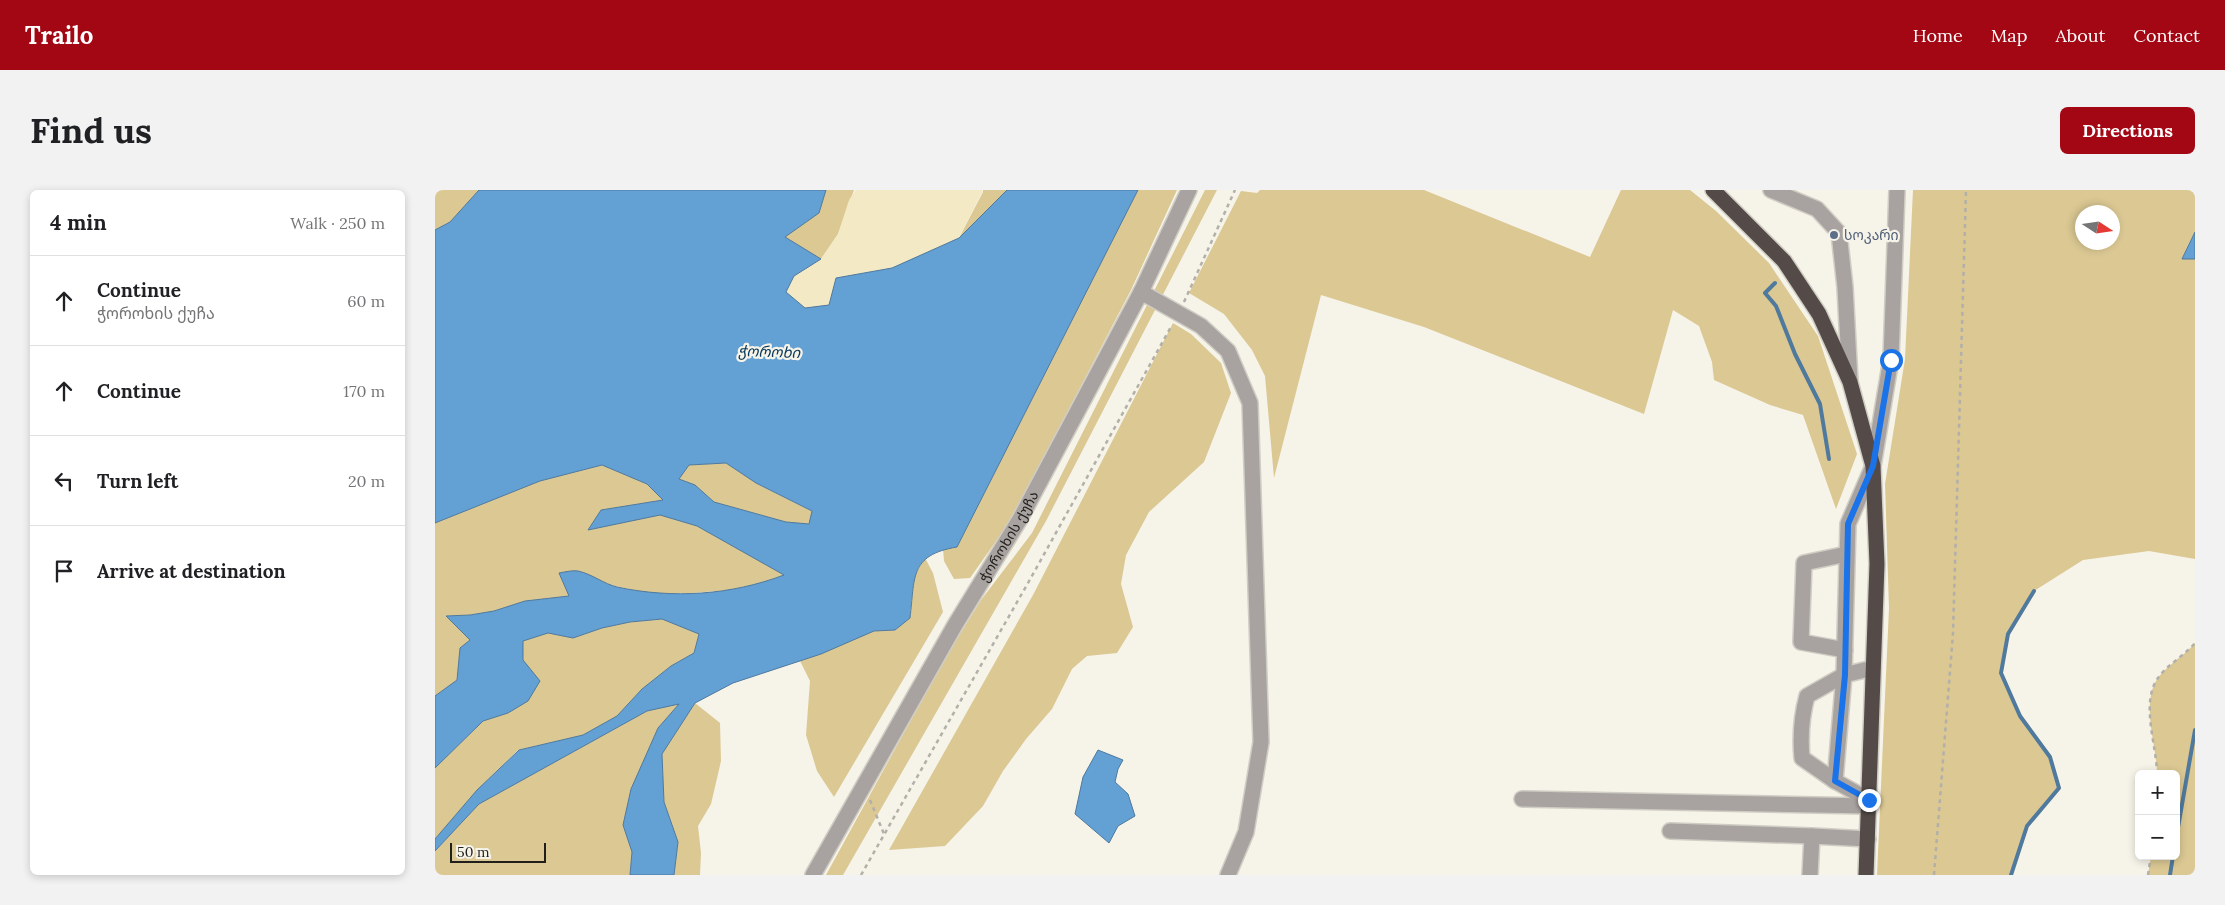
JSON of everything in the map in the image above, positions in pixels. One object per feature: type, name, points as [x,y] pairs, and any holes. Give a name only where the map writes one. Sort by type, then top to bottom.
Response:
[{"type":"highway","points":[[1713,190],[1784,261],[1819,314],[1850,382],[1873,466],[1877,564],[1866,875]]},
{"type":"street","name":"ჭოროხის ქუჩა","points":[[813,875],[955,624],[1020,520],[1141,292],[1189,190]]},
{"type":"street","points":[[1771,190],[1817,209],[1839,233],[1845,287],[1850,382]]},
{"type":"street","points":[[1835,781],[1845,675],[1848,524],[1873,466],[1891,360],[1897,190]]},
{"type":"street","points":[[1141,292],[1201,326],[1229,351],[1250,402],[1261,742],[1246,832],[1228,875]]},
{"type":"street","points":[[1845,650],[1801,642],[1804,563],[1847,554]]},
{"type":"street","points":[[1869,803],[1803,758],[1800,737],[1801,718],[1807,696],[1845,675],[1873,668]]},
{"type":"street","points":[[1521,799],[1869,803]]},
{"type":"street","points":[[1670,831],[1868,839]]},
{"type":"street","points":[[1810,875],[1812,836]]},
{"type":"path","points":[[861,875],[1028,583],[1178,314],[1235,190]]},
{"type":"path","points":[[1934,875],[1953,633],[1966,190]]},
{"type":"path","points":[[2156,770],[2151,735],[2150,696],[2158,678],[2195,643]]},
{"type":"path","points":[[864,785],[884,835]]},
{"type":"path","points":[[2148,875],[2150,860]]},
{"type":"shaded area","points":[[435,190],[479,190],[450,222],[435,230]]},
{"type":"shaded area","points":[[826,190],[854,190],[838,234],[821,259],[784,237],[819,213]]},
{"type":"shaded area","points":[[983,190],[1007,190],[959,238],[983,192]]},
{"type":"shaded area","points":[[1138,190],[1177,190],[1131,290],[1011,520],[970,578],[954,579],[944,561],[943,549],[957,547]]},
{"type":"shaded area","points":[[1205,190],[1217,190],[1046,521],[843,875],[826,875],[945,658],[981,600],[1032,533]]},
{"type":"shaded area","points":[[1260,190],[1424,190],[1590,257],[1621,190],[1690,190],[1716,211],[1769,263],[1818,336],[1857,454],[1836,509],[1803,415],[1770,405],[1714,380],[1712,362],[1699,326],[1673,310],[1644,414],[1424,327],[1321,295],[1274,478],[1265,376],[1252,350],[1224,314],[1189,293],[1241,191],[1257,193]]},
{"type":"shaded area","points":[[1913,190],[2195,190],[2195,232],[2182,259],[2195,259],[2195,559],[2149,551],[2083,560],[2034,591],[2008,634],[2001,673],[2020,716],[2050,757],[2059,788],[2027,826],[2011,875],[1877,875],[1889,608],[1885,484],[1905,359]]},
{"type":"shaded area","points":[[1173,323],[1191,334],[1221,363],[1231,393],[1204,462],[1149,512],[1126,555],[1121,584],[1133,627],[1117,653],[1087,656],[1072,669],[1052,709],[1026,739],[1003,771],[983,806],[945,846],[889,850],[1033,595]]},
{"type":"shaded area","points":[[726,463],[756,483],[812,511],[809,525],[786,522],[714,502],[695,485],[679,479],[689,465]]},
{"type":"shaded area","points":[[602,465],[647,484],[663,500],[601,510],[588,530],[660,514],[697,526],[785,575],[742,589],[692,593],[648,593],[610,585],[578,571],[559,573],[569,596],[526,601],[494,611],[470,615],[446,616],[470,640],[460,648],[457,680],[435,696],[435,523],[540,481]]},
{"type":"shaded area","points":[[925,558],[933,573],[943,612],[834,797],[817,771],[806,735],[810,681],[800,661],[874,631],[895,630],[910,618],[914,576]]},
{"type":"shaded area","points":[[662,619],[699,633],[694,653],[671,666],[642,689],[617,716],[583,735],[518,750],[477,790],[435,839],[435,768],[483,721],[508,713],[523,660],[523,641],[548,633],[573,638],[602,628],[630,622]]},
{"type":"shaded area","points":[[2195,643],[2195,875],[2148,875],[2150,860],[2180,860],[2180,770],[2157,770],[2150,700],[2158,678]]},
{"type":"shaded area","points":[[680,703],[658,728],[623,825],[632,852],[630,875],[435,875],[435,851],[479,804],[647,711]]},
{"type":"shaded area","points":[[695,703],[720,723],[721,761],[711,804],[698,826],[701,853],[700,875],[674,875],[678,842],[664,802],[662,754]]},
{"type":"sand","points":[[856,190],[983,190],[959,238],[892,268],[836,278],[829,305],[805,308],[786,292],[794,276],[821,259],[838,234],[849,200]]},
{"type":"water","name":"ჭოროხი","points":[[479,190],[826,190],[819,213],[785,237],[821,259],[794,276],[786,292],[805,308],[829,305],[836,278],[892,268],[959,238],[1007,190],[1138,190],[957,547],[930,556],[922,562],[917,570],[914,580],[910,618],[895,630],[874,631],[821,654],[733,683],[695,703],[662,754],[664,802],[678,842],[674,875],[630,875],[632,852],[623,825],[631,789],[658,728],[679,704],[647,711],[479,804],[435,851],[435,839],[477,790],[519,750],[583,735],[617,716],[642,689],[671,666],[694,653],[699,634],[662,619],[630,622],[602,628],[573,638],[548,633],[523,641],[523,660],[540,681],[528,701],[508,713],[483,721],[435,768],[435,696],[457,680],[460,648],[470,640],[446,616],[470,615],[494,611],[525,601],[569,596],[559,573],[571,571],[583,572],[617,587],[638,591],[680,594],[723,591],[764,582],[784,575],[697,526],[660,515],[588,530],[601,510],[663,500],[647,484],[602,465],[540,481],[435,523],[435,230],[450,222]],"holes":[[[726,463],[756,483],[812,511],[809,524],[786,522],[714,502],[695,485],[679,479],[689,465]]]},
{"type":"water","points":[[2195,232],[2195,259],[2182,259]]},
{"type":"water","points":[[1098,750],[1123,760],[1118,769],[1115,782],[1128,794],[1135,816],[1118,826],[1109,843],[1075,814],[1083,777]]},
{"type":"waterway","points":[[1775,283],[1765,293],[1776,306],[1795,354],[1820,404],[1829,459]]},
{"type":"waterway","points":[[2011,875],[2027,826],[2059,788],[2050,757],[2020,716],[2001,673],[2008,634],[2034,591]]},
{"type":"waterway","points":[[2180,816],[2195,730]]},
{"type":"waterway","points":[[2170,875],[2172,860]]},
{"type":"place","name":"სოკარი","points":[[1834,235]]},
{"type":"route","points":[[1869,800],[1835,781],[1845,675],[1848,524],[1873,466],[1891,360]]}]
